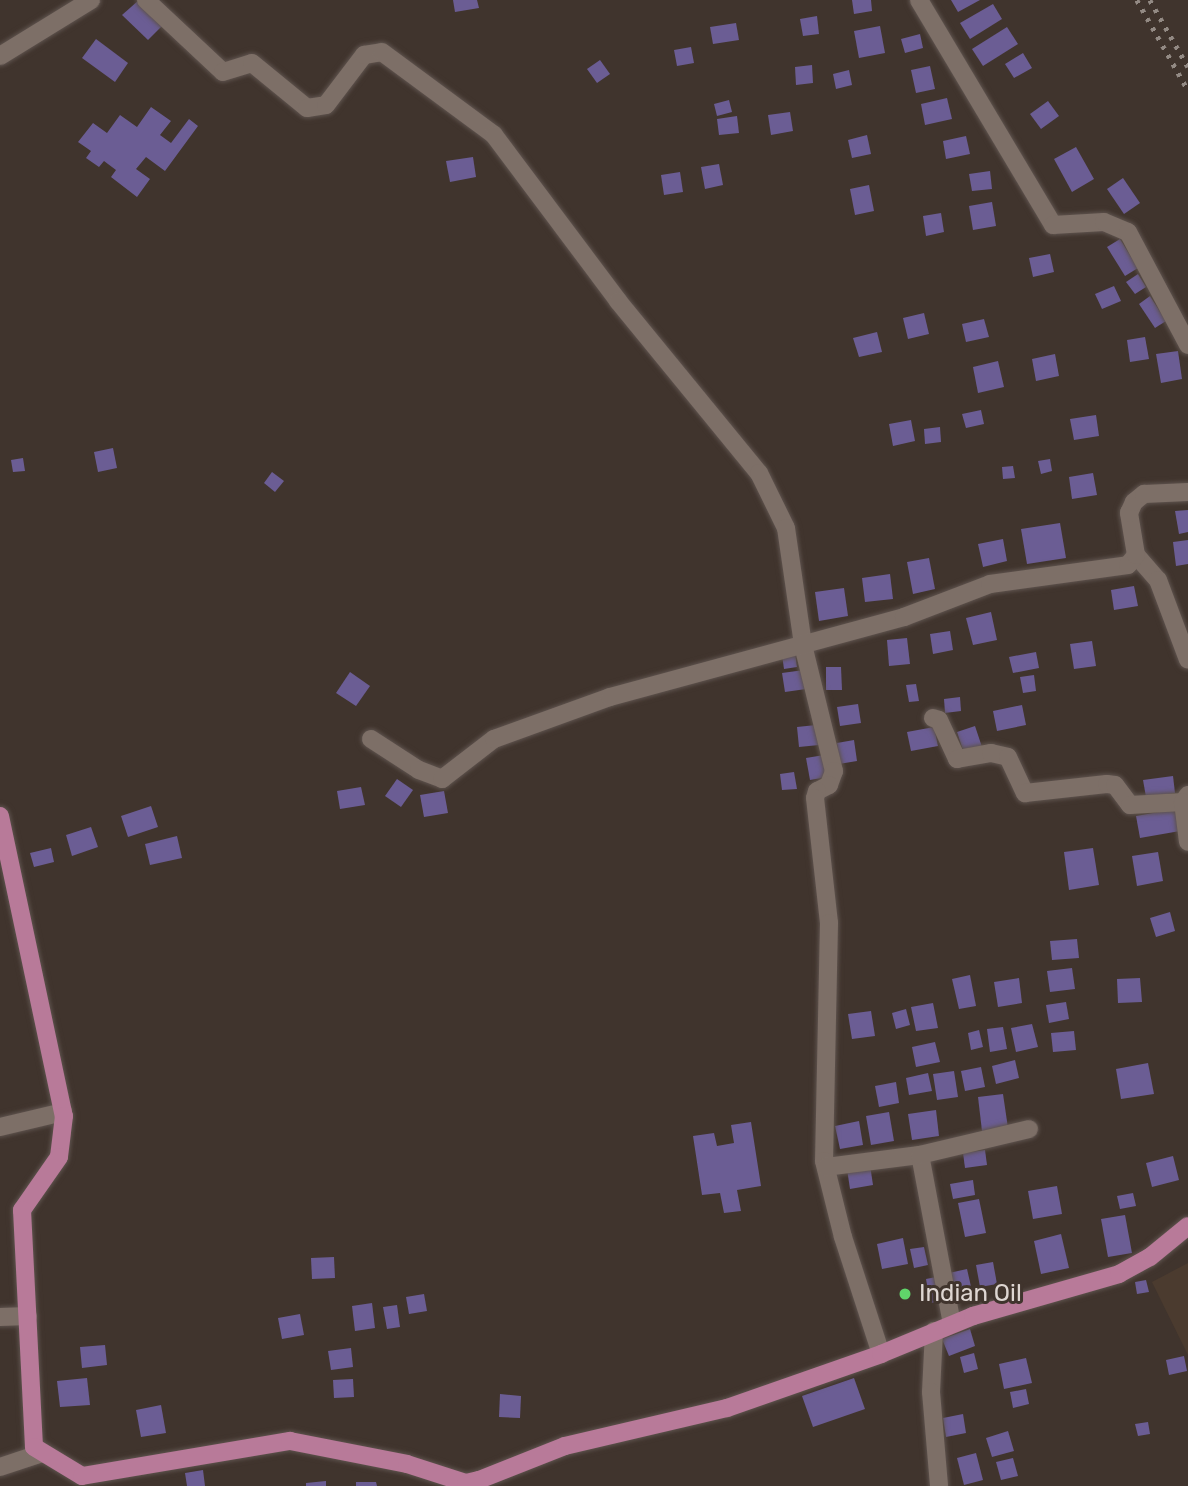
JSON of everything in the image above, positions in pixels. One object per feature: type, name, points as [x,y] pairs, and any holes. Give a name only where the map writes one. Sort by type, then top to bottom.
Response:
[{"type":"main road","points":[[0,816],[63,1112],[59,1157],[22,1210],[34,1447],[82,1476],[290,1441],[407,1465],[465,1484],[565,1446],[727,1408],[881,1354],[952,1324],[1119,1274],[1182,1231],[1188,1215]]},
{"type":"street","points":[[0,56],[91,0]]},
{"type":"street","points":[[146,0],[223,72],[252,63],[307,108],[326,104],[363,55],[382,52],[494,135],[618,301],[759,473],[786,528],[803,645],[834,771],[829,785],[817,791],[816,798],[830,923],[826,1167],[843,1237],[881,1354]]},
{"type":"street","points":[[919,0],[1053,225],[1104,222],[1128,232],[1188,345]]},
{"type":"street","points":[[1188,492],[1144,494],[1134,502],[1129,513],[1136,555],[1158,580],[1188,660]]},
{"type":"street","points":[[371,739],[419,770],[442,779],[494,739],[574,709],[904,617],[990,584],[1128,565],[1136,555]]},
{"type":"street","points":[[933,718],[939,720],[957,759],[991,753],[1008,757],[1025,793],[1107,784],[1115,785],[1130,805],[1186,799],[1188,842]]},
{"type":"street","points":[[0,1127],[63,1112]]},
{"type":"street","points":[[826,1167],[920,1155],[1029,1129]]},
{"type":"street","points":[[920,1155],[952,1324]]},
{"type":"street","points":[[0,1317],[27,1316]]},
{"type":"street","points":[[934,1331],[931,1392],[939,1486]]},
{"type":"street","points":[[0,1467],[43,1452]]},
{"type":"shaded area","points":[[1188,1263],[1188,1355],[1152,1282]]},
{"type":"building","points":[[139,0],[164,24],[148,40],[122,15]]},
{"type":"building","points":[[453,0],[477,0],[479,8],[455,12]]},
{"type":"building","points":[[852,0],[871,0],[872,11],[854,14]]},
{"type":"building","points":[[951,0],[980,0],[958,12]]},
{"type":"building","points":[[993,4],[1002,19],[970,39],[960,23]]},
{"type":"building","points":[[817,16],[819,34],[803,36],[800,19]]},
{"type":"building","points":[[736,23],[739,40],[713,44],[710,27]]},
{"type":"building","points":[[880,26],[885,53],[859,58],[854,31]]},
{"type":"building","points":[[1007,27],[1018,44],[983,66],[972,49]]},
{"type":"building","points":[[920,34],[923,48],[905,53],[901,39]]},
{"type":"building","points":[[96,39],[128,63],[115,82],[82,58]]},
{"type":"building","points":[[691,47],[694,63],[677,66],[674,50]]},
{"type":"building","points":[[1023,53],[1032,68],[1014,78],[1005,64]]},
{"type":"building","points":[[600,60],[610,74],[597,83],[587,69]]},
{"type":"building","points":[[812,65],[813,83],[796,85],[795,67]]},
{"type":"building","points":[[930,66],[935,89],[916,93],[911,70]]},
{"type":"building","points":[[849,70],[852,85],[836,89],[833,74]]},
{"type":"building","points":[[947,98],[952,119],[925,125],[921,104]]},
{"type":"building","points":[[729,100],[732,112],[717,116],[714,104]]},
{"type":"building","points":[[1048,101],[1059,116],[1041,129],[1030,114]]},
{"type":"building","points":[[151,107],[171,121],[160,135],[171,143],[189,119],[198,126],[165,171],[146,157],[136,169],[150,179],[137,197],[111,177],[116,170],[104,161],[99,167],[86,158],[91,151],[78,142],[93,123],[107,133],[120,115],[137,127]]},
{"type":"building","points":[[790,112],[793,131],[771,135],[768,115]]},
{"type":"building","points":[[737,116],[739,133],[719,135],[717,119]]},
{"type":"building","points":[[867,135],[871,154],[852,158],[848,140]]},
{"type":"building","points":[[966,136],[970,154],[946,159],[943,141]]},
{"type":"building","points":[[1076,147],[1094,179],[1072,192],[1054,159]]},
{"type":"building","points":[[473,157],[476,177],[450,182],[446,161]]},
{"type":"building","points":[[719,164],[723,185],[705,189],[701,167]]},
{"type":"building","points":[[990,171],[992,189],[972,191],[969,174]]},
{"type":"building","points":[[680,172],[683,192],[664,195],[661,175]]},
{"type":"building","points":[[1123,178],[1140,203],[1124,214],[1107,189]]},
{"type":"building","points":[[869,185],[874,211],[855,215],[850,189]]},
{"type":"building","points":[[992,202],[996,226],[973,230],[969,206]]},
{"type":"building","points":[[941,213],[944,232],[926,236],[923,216]]},
{"type":"building","points":[[1120,239],[1138,268],[1125,276],[1107,247]]},
{"type":"building","points":[[1050,254],[1054,272],[1033,277],[1029,258]]},
{"type":"building","points":[[1138,274],[1146,287],[1135,294],[1126,282]]},
{"type":"building","points":[[1114,286],[1121,301],[1102,309],[1095,294]]},
{"type":"building","points":[[1150,296],[1166,321],[1155,328],[1139,304]]},
{"type":"building","points":[[924,313],[929,334],[908,339],[903,318]]},
{"type":"building","points":[[984,319],[989,337],[966,342],[962,324]]},
{"type":"building","points":[[877,332],[882,352],[859,357],[853,338]]},
{"type":"building","points":[[1145,337],[1149,359],[1130,362],[1127,340]]},
{"type":"building","points":[[1178,351],[1182,379],[1161,383],[1156,354]]},
{"type":"building","points":[[1055,354],[1059,376],[1036,381],[1032,359]]},
{"type":"building","points":[[998,361],[1004,387],[978,393],[973,367]]},
{"type":"building","points":[[981,410],[984,424],[966,428],[962,414]]},
{"type":"building","points":[[1096,415],[1099,436],[1074,440],[1070,419]]},
{"type":"building","points":[[911,420],[915,441],[893,446],[889,424]]},
{"type":"building","points":[[940,427],[941,442],[925,444],[924,429]]},
{"type":"building","points":[[113,448],[117,468],[98,472],[94,452]]},
{"type":"building","points":[[23,458],[25,471],[13,472],[11,460]]},
{"type":"building","points":[[1050,459],[1052,471],[1041,474],[1038,461]]},
{"type":"building","points":[[1013,466],[1015,478],[1003,479],[1002,467]]},
{"type":"building","points":[[272,472],[284,481],[275,492],[264,483]]},
{"type":"building","points":[[1093,473],[1097,495],[1072,499],[1069,477]]},
{"type":"building","points":[[1188,510],[1188,532],[1179,534],[1175,511]]},
{"type":"building","points":[[1060,523],[1066,558],[1027,564],[1021,529]]},
{"type":"building","points":[[1003,539],[1007,561],[983,567],[978,544]]},
{"type":"building","points":[[1188,540],[1188,564],[1176,566],[1173,542]]},
{"type":"building","points":[[929,558],[935,589],[913,594],[907,562]]},
{"type":"building","points":[[890,574],[893,599],[865,602],[862,578]]},
{"type":"building","points":[[1134,586],[1138,606],[1114,610],[1111,590]]},
{"type":"building","points":[[844,588],[848,616],[819,621],[815,592]]},
{"type":"building","points":[[991,612],[997,640],[973,645],[966,618]]},
{"type":"building","points":[[950,631],[953,650],[933,654],[930,634]]},
{"type":"building","points":[[907,638],[910,664],[889,666],[887,640]]},
{"type":"building","points":[[1092,641],[1096,666],[1074,669],[1070,644]]},
{"type":"building","points":[[1036,652],[1039,668],[1013,673],[1009,657]]},
{"type":"building","points":[[795,653],[797,667],[784,669],[782,655]]},
{"type":"building","points":[[826,667],[841,667],[842,690],[826,690]]},
{"type":"building","points":[[804,670],[806,689],[785,692],[782,673]]},
{"type":"building","points":[[350,672],[370,686],[356,706],[336,693]]},
{"type":"building","points":[[1034,675],[1036,691],[1023,693],[1020,677]]},
{"type":"building","points":[[916,684],[919,701],[909,702],[906,685]]},
{"type":"building","points":[[960,697],[961,711],[945,713],[944,699]]},
{"type":"building","points":[[858,704],[861,723],[840,726],[837,707]]},
{"type":"building","points":[[1022,705],[1026,725],[997,731],[993,711]]},
{"type":"building","points":[[816,725],[819,745],[799,747],[797,727]]},
{"type":"building","points":[[975,726],[983,750],[965,756],[957,732]]},
{"type":"building","points":[[934,727],[938,746],[911,751],[907,732]]},
{"type":"building","points":[[854,740],[857,761],[839,764],[837,743]]},
{"type":"building","points":[[824,755],[828,777],[810,780],[806,758]]},
{"type":"building","points":[[794,772],[797,789],[782,790],[780,774]]},
{"type":"building","points":[[1173,776],[1175,793],[1146,797],[1143,780]]},
{"type":"building","points":[[397,779],[413,790],[401,807],[385,796]]},
{"type":"building","points":[[361,787],[365,805],[340,809],[337,791]]},
{"type":"building","points":[[444,791],[448,813],[424,817],[420,795]]},
{"type":"building","points":[[151,806],[158,827],[128,837],[121,816]]},
{"type":"building","points":[[1176,809],[1180,831],[1140,838],[1136,816]]},
{"type":"building","points":[[91,827],[98,847],[72,856],[66,835]]},
{"type":"building","points":[[177,836],[182,858],[150,865],[145,844]]},
{"type":"building","points":[[51,848],[54,862],[34,867],[30,853]]},
{"type":"building","points":[[1093,848],[1099,885],[1069,890],[1064,852]]},
{"type":"building","points":[[1158,852],[1163,881],[1137,886],[1132,856]]},
{"type":"building","points":[[1170,912],[1175,931],[1156,937],[1150,918]]},
{"type":"building","points":[[1077,939],[1079,958],[1052,960],[1050,941]]},
{"type":"building","points":[[1072,968],[1075,989],[1050,992],[1047,971]]},
{"type":"building","points":[[970,975],[976,1006],[959,1009],[952,979]]},
{"type":"building","points":[[1019,978],[1022,1003],[998,1007],[994,982]]},
{"type":"building","points":[[1140,978],[1142,1002],[1118,1003],[1117,979]]},
{"type":"building","points":[[1066,1002],[1069,1019],[1049,1023],[1046,1005]]},
{"type":"building","points":[[933,1003],[938,1028],[916,1031],[911,1007]]},
{"type":"building","points":[[906,1009],[910,1025],[896,1029],[892,1013]]},
{"type":"building","points":[[871,1011],[875,1036],[852,1039],[848,1014]]},
{"type":"building","points":[[1032,1024],[1038,1047],[1016,1052],[1011,1028]]},
{"type":"building","points":[[1003,1027],[1007,1049],[990,1052],[987,1029]]},
{"type":"building","points":[[979,1030],[983,1047],[971,1050],[968,1033]]},
{"type":"building","points":[[1074,1031],[1076,1050],[1053,1052],[1051,1033]]},
{"type":"building","points":[[935,1042],[940,1062],[916,1067],[912,1047]]},
{"type":"building","points":[[1015,1060],[1019,1078],[996,1084],[992,1066]]},
{"type":"building","points":[[1148,1063],[1154,1094],[1121,1099],[1116,1069]]},
{"type":"building","points":[[981,1067],[985,1087],[965,1091],[961,1071]]},
{"type":"building","points":[[954,1071],[958,1097],[937,1100],[933,1074]]},
{"type":"building","points":[[928,1073],[932,1091],[909,1095],[906,1078]]},
{"type":"building","points":[[896,1082],[899,1103],[879,1107],[875,1086]]},
{"type":"building","points":[[1003,1094],[1008,1128],[982,1131],[978,1097]]},
{"type":"building","points":[[936,1110],[939,1136],[912,1140],[908,1114]]},
{"type":"building","points":[[889,1112],[894,1141],[871,1145],[866,1116]]},
{"type":"building","points":[[859,1121],[863,1145],[840,1149],[835,1126]]},
{"type":"building","points":[[751,1122],[761,1186],[737,1190],[741,1211],[724,1213],[720,1193],[702,1195],[693,1136],[714,1133],[717,1146],[734,1143],[731,1125]]},
{"type":"building","points":[[985,1150],[987,1165],[965,1168],[963,1153]]},
{"type":"building","points":[[1173,1156],[1179,1180],[1152,1187],[1146,1163]]},
{"type":"building","points":[[870,1165],[873,1185],[850,1189],[847,1169]]},
{"type":"building","points":[[973,1180],[975,1195],[953,1199],[950,1184]]},
{"type":"building","points":[[1057,1186],[1062,1214],[1033,1219],[1028,1191]]},
{"type":"building","points":[[1133,1193],[1136,1206],[1120,1209],[1117,1196]]},
{"type":"building","points":[[979,1199],[986,1233],[965,1237],[958,1203]]},
{"type":"building","points":[[1125,1215],[1132,1253],[1108,1257],[1101,1219]]},
{"type":"building","points":[[1061,1234],[1069,1268],[1041,1274],[1034,1241]]},
{"type":"building","points":[[903,1238],[908,1264],[882,1269],[877,1244]]},
{"type":"building","points":[[924,1247],[928,1265],[914,1268],[910,1249]]},
{"type":"building","points":[[334,1257],[335,1278],[312,1279],[311,1258]]},
{"type":"building","points":[[993,1262],[997,1284],[980,1287],[976,1265]]},
{"type":"building","points":[[967,1269],[972,1291],[954,1295],[949,1273]]},
{"type":"building","points":[[936,1277],[940,1301],[930,1303],[926,1279]]},
{"type":"building","points":[[1146,1280],[1149,1292],[1137,1294],[1135,1282]]},
{"type":"building","points":[[424,1294],[427,1311],[409,1314],[406,1297]]},
{"type":"building","points":[[372,1303],[375,1328],[355,1331],[352,1306]]},
{"type":"building","points":[[397,1305],[400,1327],[387,1329],[383,1307]]},
{"type":"building","points":[[300,1314],[304,1335],[282,1339],[278,1318]]},
{"type":"building","points":[[970,1329],[975,1346],[949,1356],[942,1339]]},
{"type":"building","points":[[105,1345],[107,1365],[82,1368],[80,1347]]},
{"type":"building","points":[[351,1348],[353,1367],[331,1370],[328,1351]]},
{"type":"building","points":[[974,1353],[978,1369],[964,1373],[960,1357]]},
{"type":"building","points":[[1184,1356],[1187,1371],[1169,1375],[1166,1360]]},
{"type":"building","points":[[1026,1358],[1032,1383],[1004,1389],[999,1364]]},
{"type":"building","points":[[87,1378],[90,1405],[60,1407],[57,1381]]},
{"type":"building","points":[[854,1378],[865,1409],[813,1427],[802,1396]]},
{"type":"building","points":[[353,1379],[354,1397],[334,1398],[333,1380]]},
{"type":"building","points":[[1026,1389],[1029,1404],[1013,1408],[1010,1392]]},
{"type":"building","points":[[500,1394],[521,1396],[520,1418],[499,1417]]},
{"type":"building","points":[[161,1405],[166,1433],[141,1437],[136,1410]]},
{"type":"building","points":[[963,1414],[966,1433],[946,1437],[943,1418]]},
{"type":"building","points":[[1148,1422],[1150,1434],[1138,1436],[1135,1424]]},
{"type":"building","points":[[1008,1431],[1014,1451],[992,1457],[986,1438]]},
{"type":"building","points":[[976,1453],[983,1480],[964,1485],[957,1458]]},
{"type":"building","points":[[1013,1458],[1018,1476],[1001,1480],[996,1462]]},
{"type":"building","points":[[203,1470],[205,1486],[187,1486],[185,1473]]},
{"type":"building","points":[[326,1481],[326,1486],[306,1486],[306,1483]]},
{"type":"building","points":[[356,1482],[376,1482],[377,1486],[356,1486]]},
{"type":"railway","points":[[1137,0],[1188,90]]},
{"type":"railway","points":[[1150,0],[1188,67]]},
{"type":"place","name":"Indian Oil","points":[[905,1294]]}]
